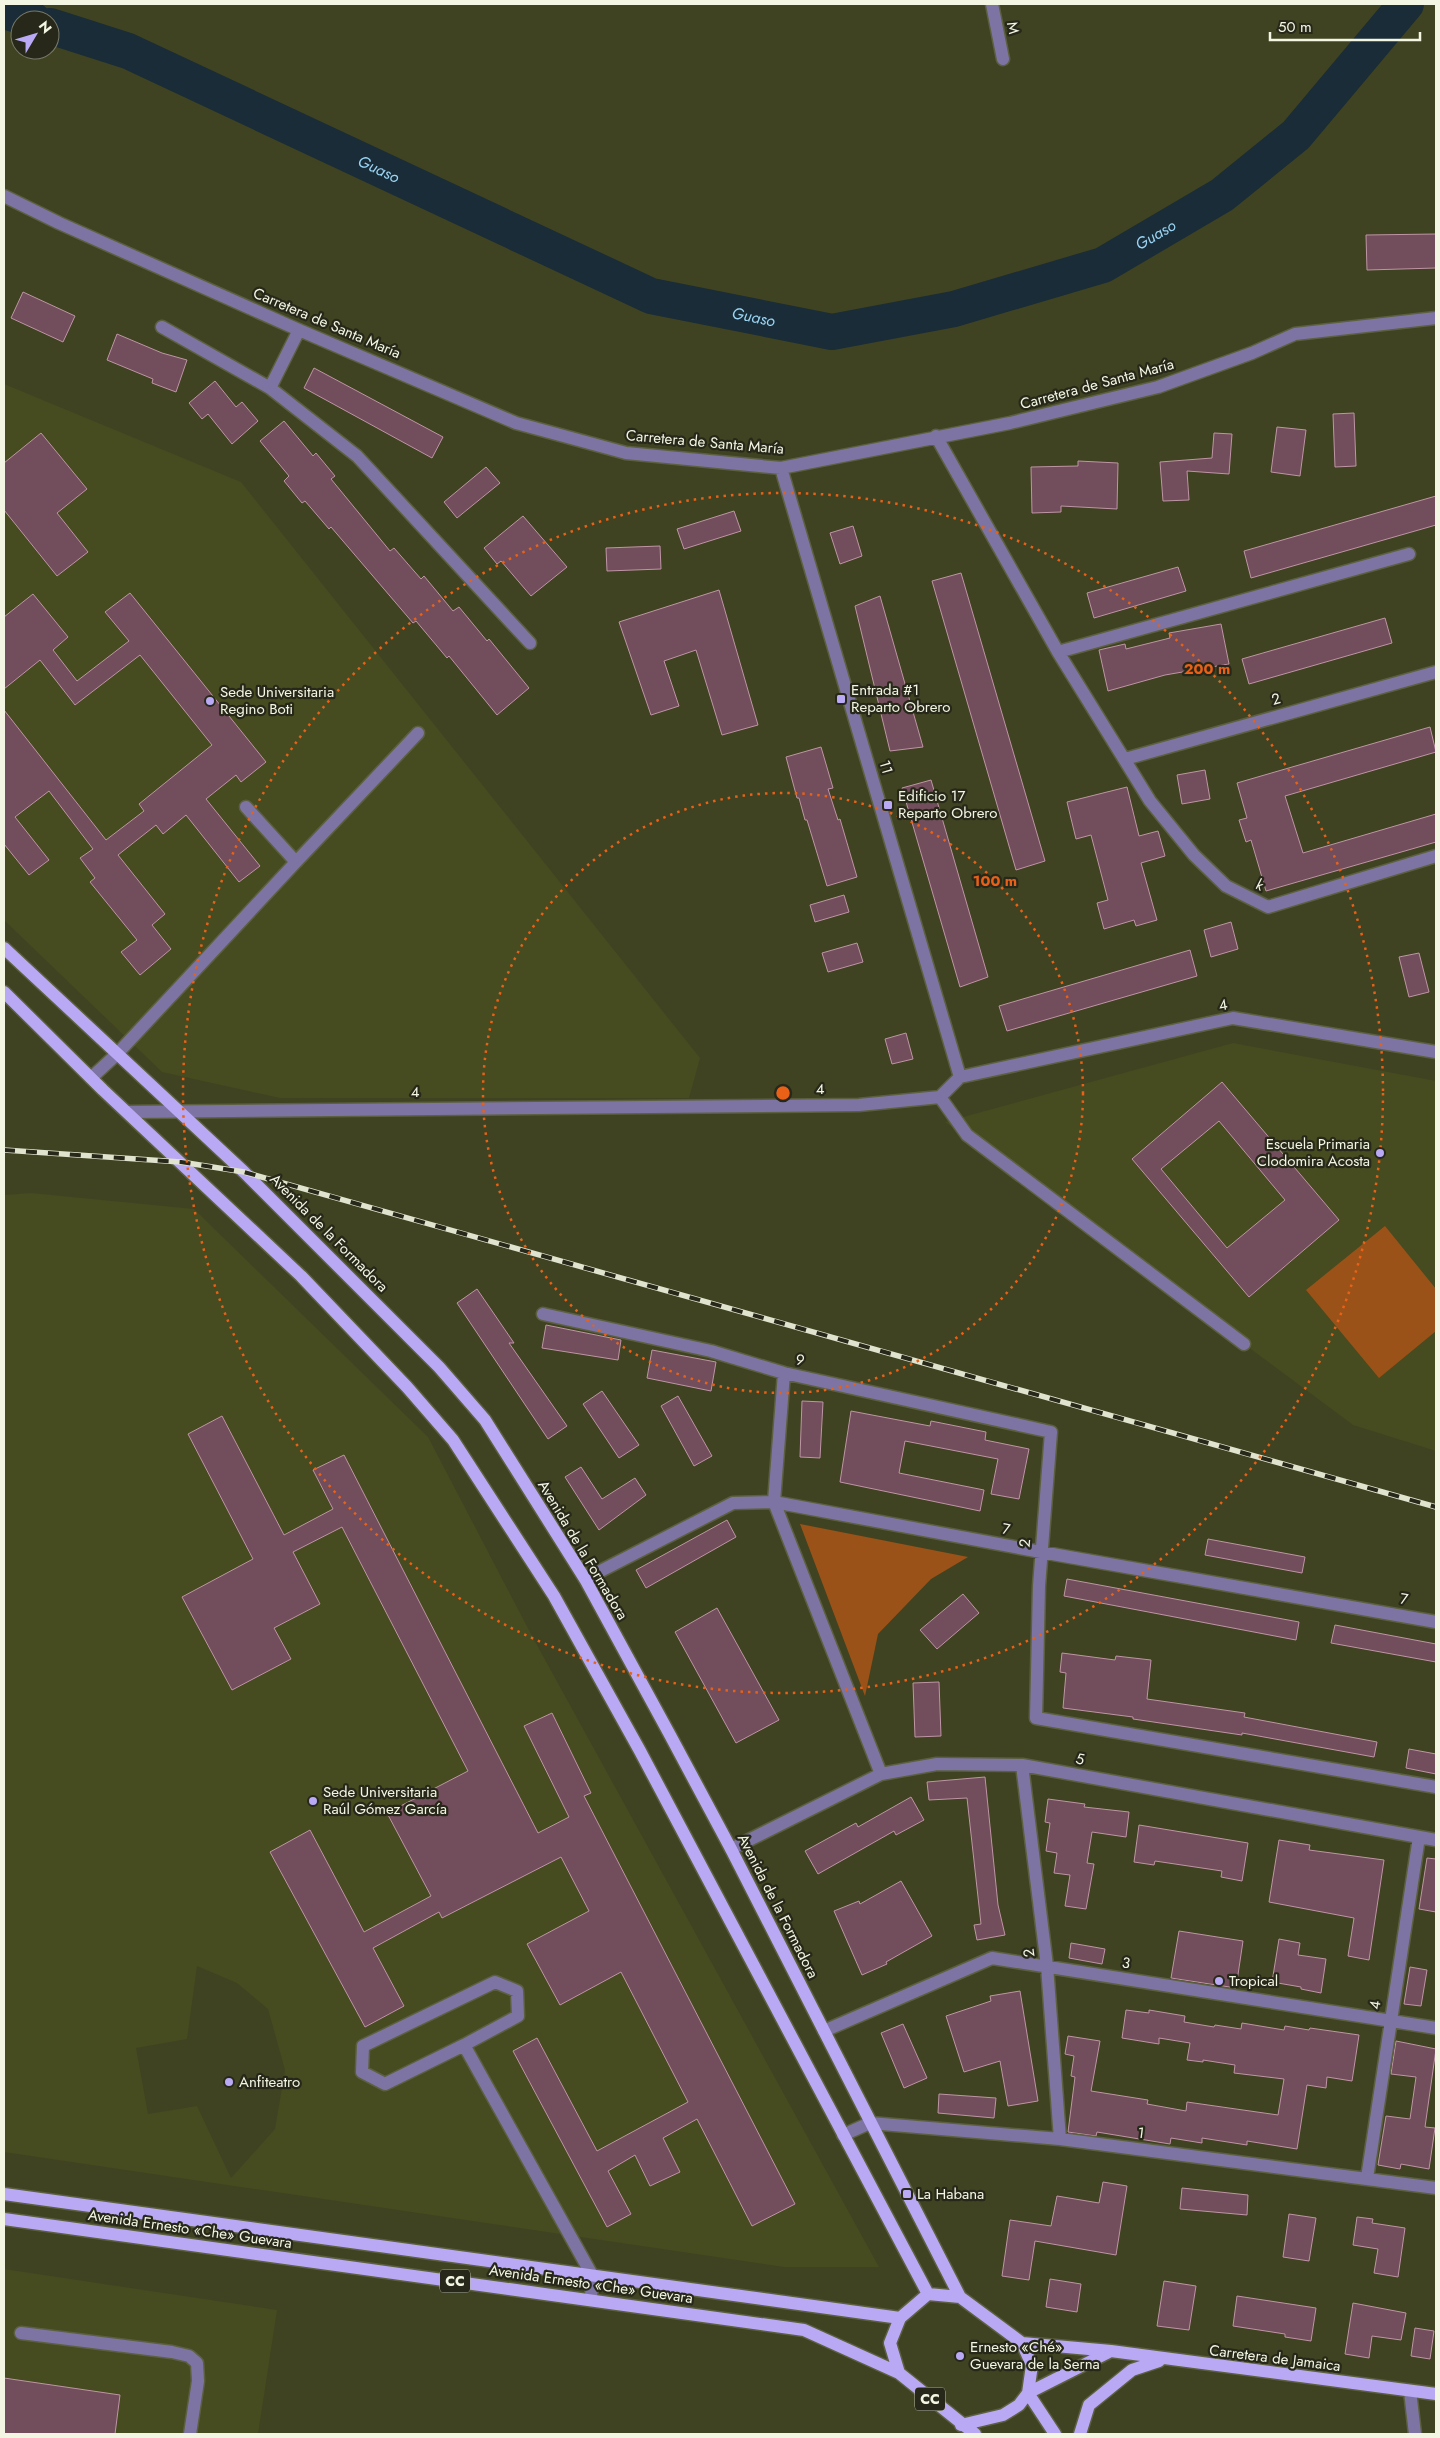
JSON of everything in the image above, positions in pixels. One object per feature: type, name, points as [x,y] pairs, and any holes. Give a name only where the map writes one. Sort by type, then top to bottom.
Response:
[{"type":"main road","name":"Avenida de la Formadora","points":[[4,948],[244,1172],[439,1367],[485,1420],[585,1579],[731,1849],[960,2297]]},
{"type":"main road","points":[[4,992],[91,1078],[301,1276],[407,1386],[453,1440],[559,1604],[640,1751],[928,2294],[960,2297],[1022,2343],[1032,2365],[1028,2394],[1055,2434]]},
{"type":"main road","name":"Avenida Ernesto «Che» Guevara","points":[[4,2194],[900,2318]]},
{"type":"main road","name":"Avenida Ernesto «Che» Guevara","points":[[4,2219],[804,2330],[899,2373]]},
{"type":"main road","name":"CC","points":[[928,2294],[900,2318],[890,2343],[899,2373],[961,2425],[975,2434]]},
{"type":"main road","name":"Carretera de Jamaica","points":[[1022,2343],[1111,2351],[1162,2360],[1436,2394]]},
{"type":"main road","points":[[1028,2394],[1111,2351]]},
{"type":"main road","points":[[1080,2434],[1089,2405],[1132,2370],[1162,2360]]},
{"type":"main road","name":"CC","points":[[961,2425],[1003,2415],[1019,2405],[1028,2394]]},
{"type":"street","name":"M","points":[[992,4],[1003,59]]},
{"type":"street","name":"Carretera de Santa María","points":[[4,196],[59,223],[299,330],[516,423],[626,452],[781,468],[936,436],[1010,423],[1158,387],[1252,353],[1295,334],[1436,318]]},
{"type":"street","points":[[162,327],[270,388],[357,456],[530,643]]},
{"type":"street","points":[[270,388],[299,330]]},
{"type":"street","name":"k","points":[[936,436],[1058,652],[1150,801],[1194,855],[1226,886],[1268,907],[1436,856]]},
{"type":"street","name":"11","points":[[781,468],[960,1077]]},
{"type":"street","points":[[1058,652],[1409,554]]},
{"type":"street","name":"2","points":[[1125,759],[1436,672]]},
{"type":"street","points":[[91,1078],[117,1054],[418,733]]},
{"type":"street","points":[[246,807],[296,862]]},
{"type":"street","name":"4","points":[[960,1077],[1234,1018],[1436,1052]]},
{"type":"street","points":[[960,1077],[940,1097],[967,1135],[1244,1344]]},
{"type":"street","name":"4","points":[[127,1112],[176,1110],[859,1105],[940,1097]]},
{"type":"street","name":"9","points":[[544,1314],[711,1351],[784,1373],[1052,1432]]},
{"type":"street","points":[[784,1373],[774,1502],[881,1774]]},
{"type":"street","name":"2","points":[[1052,1432],[1041,1552],[1036,1718],[1436,1787]]},
{"type":"street","name":"7","points":[[585,1579],[733,1503],[774,1502],[1041,1552],[1436,1622]]},
{"type":"street","name":"5","points":[[731,1849],[881,1774],[938,1764],[1022,1765],[1436,1840]]},
{"type":"street","name":"2","points":[[1022,1765],[1046,1966],[1060,2139]]},
{"type":"street","name":"4","points":[[1367,2178],[1389,2021],[1420,1838]]},
{"type":"street","name":"3","points":[[824,2031],[992,1958],[1436,2028]]},
{"type":"street","points":[[495,1982],[517,1990],[518,2016],[464,2045],[385,2084],[362,2072],[363,2046],[495,1982]]},
{"type":"street","points":[[464,2045],[592,2275],[591,2300]]},
{"type":"street","name":"1","points":[[843,2135],[870,2123],[1060,2139],[1436,2188]]},
{"type":"street","points":[[21,2333],[172,2352],[189,2356],[197,2363],[198,2381],[190,2434]]},
{"type":"street","points":[[1410,2391],[1415,2434]]},
{"type":"shaded area","name":"Sede Universitaria Regino Boti","points":[[4,384],[241,482],[700,1058],[689,1098],[280,1098],[162,1072],[4,920]]},
{"type":"shaded area","points":[[1233,1043],[1436,1081],[1436,1451],[1353,1425],[945,1122]]},
{"type":"shaded area","name":"Sede Universitaria Raúl Gómez García","points":[[31,1193],[194,1209],[428,1437],[532,1636],[879,2267],[784,2267],[4,2152],[4,1195]],"holes":[[[197,1966],[237,1983],[268,2009],[285,2070],[275,2129],[231,2178],[197,2106],[148,2114],[136,2048],[187,2039]]]},
{"type":"shaded area","points":[[1385,1226],[1436,1289],[1436,1331],[1379,1378],[1306,1290]]},
{"type":"shaded area","points":[[800,1524],[968,1557],[931,1579],[878,1634],[865,1696]]},
{"type":"shaded area","points":[[4,2269],[277,2310],[258,2434],[4,2434]]},
{"type":"building","points":[[1436,234],[1436,268],[1367,270],[1366,235]]},
{"type":"building","points":[[23,292],[75,316],[63,342],[11,318]]},
{"type":"building","points":[[117,334],[162,353],[187,360],[176,392],[152,383],[153,379],[107,360]]},
{"type":"building","points":[[314,368],[443,437],[432,458],[304,388]]},
{"type":"building","points":[[215,381],[236,407],[242,402],[258,421],[232,444],[208,414],[202,419],[189,403]]},
{"type":"building","points":[[1354,413],[1356,466],[1335,467],[1333,414]]},
{"type":"building","points":[[284,421],[313,456],[316,453],[335,476],[331,479],[390,551],[394,548],[421,579],[424,576],[453,611],[459,607],[487,641],[489,639],[529,688],[497,715],[449,656],[447,658],[416,621],[413,623],[331,527],[329,529],[305,501],[302,503],[284,481],[289,476],[260,441]]},
{"type":"building","points":[[1277,427],[1306,430],[1300,476],[1271,472]]},
{"type":"building","points":[[41,433],[87,489],[57,513],[88,552],[57,576],[4,510],[4,463]]},
{"type":"building","points":[[1214,433],[1232,434],[1229,474],[1187,471],[1189,500],[1163,501],[1160,462],[1212,458]]},
{"type":"building","points":[[1078,461],[1118,463],[1117,509],[1061,506],[1061,512],[1032,513],[1031,467],[1078,466]]},
{"type":"building","points":[[486,467],[500,483],[457,518],[444,502]]},
{"type":"building","points":[[1436,496],[1436,525],[1251,578],[1244,551]]},
{"type":"building","points":[[734,511],[741,531],[684,549],[677,529]]},
{"type":"building","points":[[523,516],[567,567],[531,596],[501,561],[497,564],[484,548]]},
{"type":"building","points":[[853,526],[862,556],[840,564],[830,533]]},
{"type":"building","points":[[660,546],[661,569],[607,571],[606,548]]},
{"type":"building","points":[[1178,567],[1186,591],[1094,618],[1087,593]]},
{"type":"building","points":[[961,573],[1045,861],[1016,870],[932,581]]},
{"type":"building","points":[[719,590],[758,725],[722,735],[696,650],[664,661],[679,706],[651,715],[619,622]]},
{"type":"building","points":[[130,593],[266,762],[241,782],[236,775],[206,799],[260,866],[239,882],[186,815],[163,834],[156,825],[118,855],[165,914],[152,925],[171,949],[140,975],[121,952],[137,940],[90,882],[95,878],[80,858],[93,849],[49,791],[15,817],[49,860],[29,875],[4,844],[4,710],[106,840],[144,811],[139,804],[212,745],[140,655],[75,705],[40,660],[4,689],[4,617],[33,594],[68,637],[53,650],[77,681],[129,641],[105,612]]},
{"type":"building","points":[[880,596],[923,747],[890,751],[855,606]]},
{"type":"building","points":[[1385,618],[1392,643],[1249,684],[1242,659]]},
{"type":"building","points":[[1221,624],[1229,664],[1165,675],[1108,691],[1099,650],[1125,644],[1126,649],[1170,638],[1169,633]]},
{"type":"building","points":[[1430,727],[1436,752],[1285,796],[1303,853],[1436,814],[1436,842],[1266,891],[1251,840],[1246,842],[1239,820],[1247,818],[1237,783]]},
{"type":"building","points":[[821,747],[833,788],[828,789],[838,820],[840,819],[857,877],[827,886],[807,820],[805,820],[799,798],[797,798],[786,757]]},
{"type":"building","points":[[1205,770],[1210,799],[1182,804],[1177,775]]},
{"type":"building","points":[[931,780],[988,977],[960,987],[902,788]]},
{"type":"building","points":[[1127,787],[1139,836],[1158,831],[1165,856],[1141,863],[1157,920],[1136,926],[1134,920],[1104,929],[1097,903],[1108,900],[1091,835],[1076,839],[1067,802]]},
{"type":"building","points":[[844,895],[849,912],[815,922],[810,905]]},
{"type":"building","points":[[1231,922],[1238,949],[1211,957],[1204,930]]},
{"type":"building","points":[[857,943],[863,962],[828,972],[822,953]]},
{"type":"building","points":[[1190,950],[1197,976],[1007,1031],[999,1006]]},
{"type":"building","points":[[1419,953],[1429,992],[1409,997],[1399,957]]},
{"type":"building","points":[[906,1033],[913,1059],[892,1064],[885,1039]]},
{"type":"building","points":[[1222,1082],[1339,1220],[1249,1297],[1132,1159]],"holes":[[[1219,1121],[1285,1200],[1227,1248],[1161,1169]]]},
{"type":"building","points":[[477,1289],[514,1343],[509,1343],[567,1426],[548,1439],[457,1303]]},
{"type":"building","points":[[546,1325],[621,1340],[618,1360],[542,1348]]},
{"type":"building","points":[[652,1350],[716,1362],[711,1391],[647,1378]]},
{"type":"building","points":[[602,1391],[639,1445],[619,1458],[583,1404]]},
{"type":"building","points":[[678,1396],[712,1456],[694,1466],[661,1406]]},
{"type":"building","points":[[802,1401],[823,1402],[820,1458],[800,1457]]},
{"type":"building","points":[[851,1411],[930,1426],[931,1421],[986,1432],[985,1440],[1029,1449],[1019,1499],[991,1494],[998,1459],[905,1441],[899,1473],[984,1490],[980,1511],[840,1482]]},
{"type":"building","points":[[222,1416],[284,1535],[333,1509],[313,1470],[344,1455],[538,1833],[569,1817],[524,1726],[552,1713],[591,1793],[584,1796],[795,2204],[752,2226],[697,2119],[663,2138],[680,2172],[650,2186],[635,2155],[608,2171],[631,2214],[607,2227],[513,2051],[537,2038],[597,2151],[688,2102],[621,1972],[560,2005],[527,1944],[589,1911],[561,1857],[442,1918],[439,1912],[373,1948],[404,2006],[365,2027],[270,1852],[310,1830],[364,1932],[431,1896],[387,1813],[468,1771],[342,1527],[293,1552],[320,1604],[274,1628],[291,1659],[232,1690],[182,1597],[253,1559],[188,1434]]},
{"type":"building","points":[[581,1467],[602,1499],[635,1478],[646,1495],[599,1530],[565,1477]]},
{"type":"building","points":[[727,1520],[736,1537],[646,1588],[636,1570]]},
{"type":"building","points":[[1208,1539],[1305,1557],[1302,1573],[1205,1555]]},
{"type":"building","points":[[1067,1579],[1299,1622],[1296,1640],[1064,1596]]},
{"type":"building","points":[[963,1594],[979,1613],[937,1649],[920,1630]]},
{"type":"building","points":[[717,1608],[779,1720],[736,1743],[675,1632]]},
{"type":"building","points":[[1335,1625],[1436,1644],[1436,1662],[1331,1643]]},
{"type":"building","points":[[1062,1653],[1115,1660],[1116,1656],[1151,1660],[1147,1699],[1245,1713],[1244,1717],[1377,1742],[1374,1757],[1242,1733],[1242,1735],[1133,1719],[1133,1717],[1063,1708],[1066,1673],[1060,1672]]},
{"type":"building","points":[[939,1682],[941,1736],[915,1737],[913,1683]]},
{"type":"building","points":[[1409,1749],[1436,1754],[1436,1774],[1406,1768]]},
{"type":"building","points":[[985,1777],[998,1905],[1005,1935],[977,1940],[974,1925],[981,1924],[967,1798],[929,1800],[927,1782]]},
{"type":"building","points":[[911,1797],[924,1820],[896,1835],[894,1831],[818,1874],[805,1851],[856,1823],[858,1827]]},
{"type":"building","points":[[1048,1799],[1085,1804],[1084,1807],[1129,1812],[1126,1837],[1092,1832],[1087,1863],[1094,1864],[1086,1909],[1065,1906],[1070,1875],[1054,1873],[1057,1853],[1046,1851],[1050,1823],[1045,1822]]},
{"type":"building","points":[[1139,1825],[1248,1843],[1242,1881],[1221,1877],[1222,1871],[1155,1861],[1154,1865],[1134,1862]]},
{"type":"building","points":[[1279,1840],[1310,1845],[1309,1850],[1384,1860],[1369,1960],[1348,1956],[1354,1918],[1269,1902]]},
{"type":"building","points":[[1427,1858],[1436,1859],[1436,1912],[1419,1909]]},
{"type":"building","points":[[901,1881],[932,1936],[886,1962],[887,1964],[862,1975],[834,1911],[859,1901],[860,1904]]},
{"type":"building","points":[[1179,1931],[1243,1941],[1236,1988],[1171,1978]]},
{"type":"building","points":[[1279,1939],[1300,1943],[1298,1955],[1326,1959],[1321,1993],[1272,1982]]},
{"type":"building","points":[[1071,1943],[1105,1949],[1102,1964],[1069,1958]]},
{"type":"building","points":[[1410,1967],[1427,1970],[1421,2006],[1404,2004]]},
{"type":"building","points":[[1020,1991],[1038,2101],[1008,2106],[1000,2061],[964,2072],[946,2016],[991,2001],[990,1996]]},
{"type":"building","points":[[1126,2010],[1149,2013],[1149,2010],[1185,2016],[1184,2022],[1214,2027],[1215,2025],[1241,2029],[1242,2023],[1284,2030],[1285,2026],[1359,2035],[1352,2081],[1327,2077],[1326,2088],[1307,2085],[1297,2149],[1247,2141],[1247,2145],[1202,2138],[1202,2143],[1171,2138],[1170,2144],[1097,2132],[1096,2136],[1068,2132],[1075,2077],[1071,2076],[1074,2056],[1065,2054],[1068,2036],[1100,2041],[1091,2091],[1148,2100],[1147,2104],[1186,2111],[1187,2102],[1278,2115],[1284,2079],[1234,2073],[1235,2065],[1203,2060],[1203,2062],[1187,2060],[1190,2043],[1159,2038],[1159,2044],[1122,2038]]},
{"type":"building","points":[[903,2024],[927,2078],[904,2088],[881,2033]]},
{"type":"building","points":[[1396,2041],[1436,2049],[1425,2127],[1435,2128],[1429,2169],[1401,2164],[1400,2169],[1378,2165],[1386,2116],[1410,2119],[1416,2077],[1391,2074]]},
{"type":"building","points":[[939,2094],[996,2098],[994,2118],[938,2113]]},
{"type":"building","points":[[1103,2182],[1127,2186],[1116,2255],[1035,2241],[1029,2280],[1002,2276],[1010,2220],[1051,2226],[1057,2196],[1099,2203]]},
{"type":"building","points":[[1182,2188],[1248,2195],[1247,2215],[1180,2209]]},
{"type":"building","points":[[1289,2214],[1316,2218],[1309,2261],[1283,2257]]},
{"type":"building","points":[[1357,2217],[1373,2219],[1372,2223],[1405,2228],[1398,2277],[1374,2273],[1378,2249],[1353,2245]]},
{"type":"building","points":[[1050,2279],[1081,2284],[1077,2312],[1046,2307]]},
{"type":"building","points":[[1164,2281],[1196,2286],[1189,2330],[1157,2326]]},
{"type":"building","points":[[1237,2296],[1316,2308],[1311,2341],[1285,2337],[1285,2334],[1233,2326]]},
{"type":"building","points":[[1353,2303],[1406,2313],[1401,2340],[1372,2336],[1369,2358],[1345,2354]]},
{"type":"building","points":[[1415,2328],[1434,2331],[1430,2359],[1411,2356]]},
{"type":"building","points":[[4,2378],[120,2395],[115,2434],[4,2434]]},
{"type":"waterway","name":"Guaso","points":[[60,29],[128,51],[651,296],[832,332],[954,309],[1103,265],[1222,195],[1296,135],[1406,4]]},
{"type":"waterway","name":"Guaso","points":[[4,11],[10,13]]},
{"type":"railway","points":[[4,1150],[181,1162],[244,1172],[1436,1507]]},
{"type":"place","name":"Entrada #1 Reparto Obrero","points":[[841,699]]},
{"type":"place","name":"Sede Universitaria Regino Boti","points":[[210,701]]},
{"type":"place","name":"Edificio 17 Reparto Obrero","points":[[888,805]]},
{"type":"place","name":"Escuela Primaria Clodomira Acosta","points":[[1380,1153]]},
{"type":"place","name":"Sede Universitaria Raúl Gómez García","points":[[313,1801]]},
{"type":"place","name":"Tropical","points":[[1219,1981]]},
{"type":"place","name":"Anfiteatro","points":[[229,2082]]},
{"type":"place","name":"La Habana","points":[[907,2194]]},
{"type":"place","name":"Ernesto «Ché» Guevara de la Serna","points":[[960,2356]]}]
